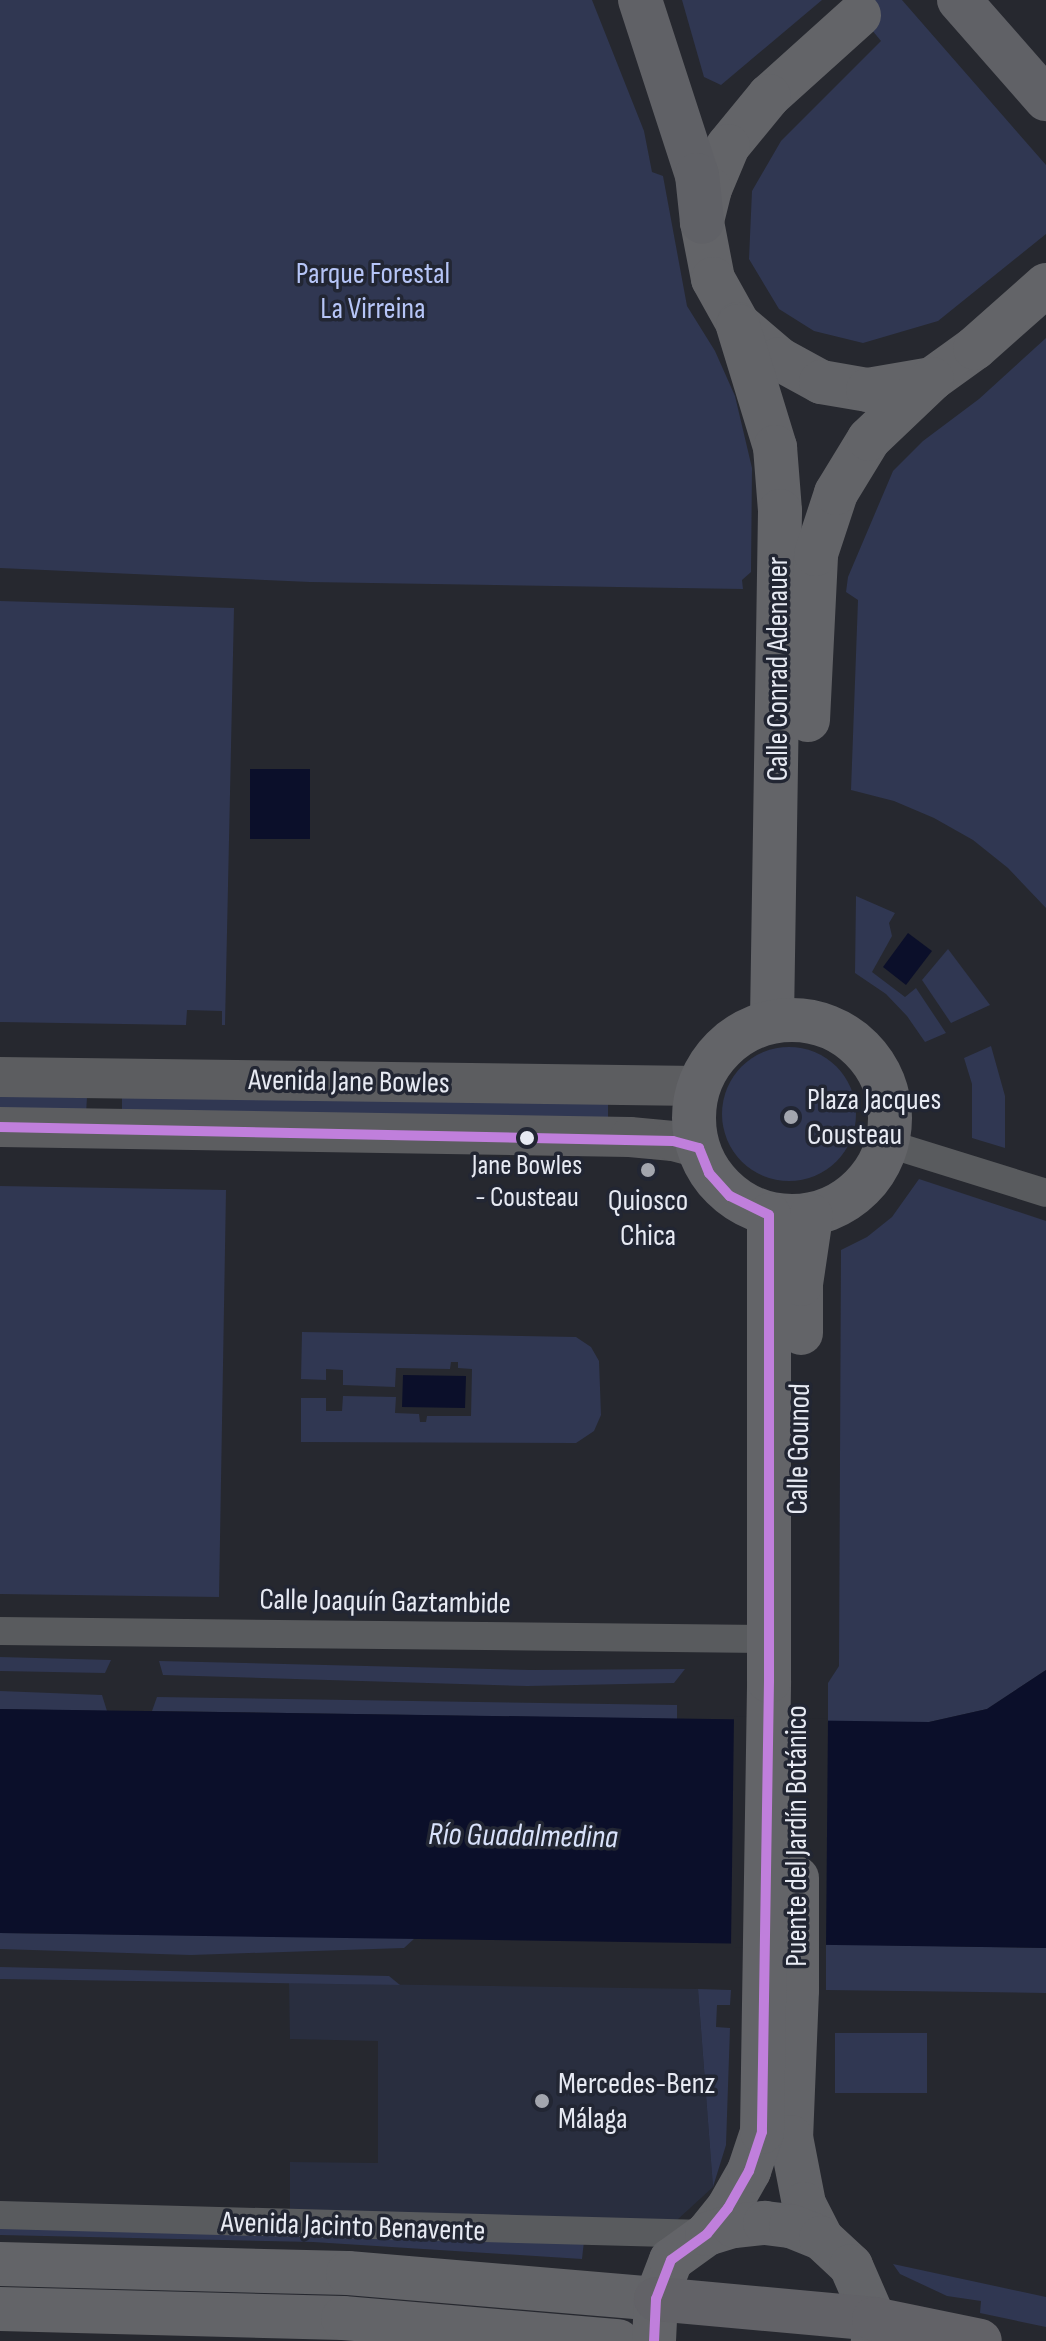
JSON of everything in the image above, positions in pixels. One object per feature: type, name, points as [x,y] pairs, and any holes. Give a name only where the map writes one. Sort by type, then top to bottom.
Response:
[{"type":"highway","points":[[640,0],[697,175],[702,222]]},
{"type":"highway","points":[[959,0],[1046,99]]},
{"type":"highway","name":"Avenida Jacinto Benavente","points":[[655,2320],[873,2330],[980,2341]]},
{"type":"main road","points":[[859,15],[769,96],[728,146],[710,189],[702,222],[713,279],[738,324],[779,359],[821,382],[868,390],[932,379]]},
{"type":"main road","name":"Calle Conrad Adenauer","points":[[787,1020],[816,554],[836,493],[869,439],[932,379],[975,348],[1046,285]]},
{"type":"main road","name":"Calle Conrad Adenauer","points":[[738,324],[775,447],[780,511],[787,1020]]},
{"type":"main road","points":[[787,1020],[852,1039],[887,1088],[889,1144],[869,1182],[843,1204],[790,1216],[730,1196],[709,1173],[699,1148],[694,1117],[698,1086],[718,1052],[741,1033],[787,1020]]},
{"type":"main road","name":"Avenida Jane Bowles","points":[[0,1077],[698,1086]]},
{"type":"main road","name":"Avenida Jane Bowles","points":[[0,1127],[630,1137],[673,1141],[699,1148]]},
{"type":"main road","name":"Calle Gounod","points":[[778,1667],[801,1284],[790,1216]]},
{"type":"main road","name":"Puente del Jardín Botánico","points":[[778,1667],[781,1990]]},
{"type":"main road","points":[[707,2234],[728,2208],[749,2171],[762,2132],[781,1990]]},
{"type":"main road","points":[[781,1990],[791,2137],[804,2204],[821,2238]]},
{"type":"main road","name":"Avenida Jacinto Benavente","points":[[0,2264],[348,2273],[655,2320],[671,2260],[707,2234],[734,2226],[765,2223],[791,2226],[821,2238],[855,2269],[873,2330]]},
{"type":"main road","points":[[0,2309],[343,2318],[618,2341]]},
{"type":"street","points":[[889,1144],[1046,1193]]},
{"type":"street","name":"Calle Joaquín Gaztambide","points":[[0,1631],[778,1667]]},
{"type":"street","name":"Avenida Jacinto Benavente","points":[[0,2215],[707,2234]]},
{"type":"shaded area","name":"Mercedes-Benz Málaga","points":[[289,1983],[698,1989],[713,2187],[677,2220],[290,2212],[290,2162],[378,2163],[378,2041],[290,2039]]},
{"type":"green space","name":"Parque Forestal La Virreina","points":[[0,0],[592,0],[644,131],[652,172],[663,176],[687,306],[715,351],[735,396],[752,468],[751,572],[742,580],[743,589],[310,582],[0,568]]},
{"type":"green space","points":[[682,0],[822,0],[721,85],[704,77]]},
{"type":"green space","points":[[847,0],[902,0],[1046,165],[1046,234],[938,321],[863,343],[814,331],[779,309],[749,259],[752,191],[781,141],[881,41]]},
{"type":"green space","points":[[1046,338],[1046,908],[1008,868],[973,840],[934,818],[894,801],[851,790],[858,600],[846,592],[848,577],[893,471],[923,441],[979,399]]},
{"type":"green space","points":[[0,601],[234,608],[225,1025],[222,1025],[222,1011],[187,1010],[186,1025],[0,1022]]},
{"type":"green space","points":[[856,896],[895,913],[889,923],[892,936],[872,972],[905,997],[916,988],[946,1033],[925,1042],[907,1016],[886,994],[855,973]]},
{"type":"green space","points":[[948,949],[990,1005],[951,1023],[922,980]]},
{"type":"green space","points":[[991,1046],[1005,1096],[1005,1148],[972,1138],[972,1084],[964,1058]]},
{"type":"green space","points":[[789,1047],[815,1052],[837,1066],[851,1088],[856,1114],[851,1140],[837,1162],[815,1176],[789,1181],[763,1176],[741,1162],[727,1140],[722,1114],[727,1088],[741,1066],[763,1052]]},
{"type":"green space","points":[[0,1095],[87,1097],[86,1114],[0,1112]]},
{"type":"green space","points":[[122,1097],[608,1104],[608,1121],[122,1114]]},
{"type":"green space","points":[[919,1179],[1046,1221],[1046,1670],[987,1709],[929,1722],[828,1723],[828,1683],[839,1666],[841,1250],[867,1237],[892,1217]]},
{"type":"green space","points":[[0,1186],[226,1190],[219,1597],[0,1594]]},
{"type":"green space","points":[[302,1332],[576,1337],[591,1347],[599,1361],[601,1415],[594,1431],[576,1443],[301,1442],[301,1398],[326,1398],[326,1411],[342,1411],[343,1396],[396,1397],[395,1413],[419,1414],[420,1422],[426,1422],[427,1416],[471,1416],[472,1369],[458,1368],[458,1362],[451,1362],[450,1369],[396,1368],[395,1387],[343,1385],[343,1370],[326,1369],[326,1380],[301,1379]]},
{"type":"green space","points":[[0,1657],[111,1660],[105,1673],[0,1671]]},
{"type":"green space","points":[[159,1661],[531,1670],[685,1669],[674,1683],[527,1686],[163,1675]]},
{"type":"green space","points":[[0,1691],[102,1695],[107,1711],[0,1709]]},
{"type":"green space","points":[[157,1697],[677,1705],[677,1719],[152,1711]]},
{"type":"green space","points":[[0,1933],[415,1938],[404,1948],[191,1955],[0,1949]]},
{"type":"green space","points":[[826,1944],[1046,1948],[1046,1993],[826,1990]]},
{"type":"green space","points":[[0,1967],[389,1976],[400,1985],[0,1979]]},
{"type":"green space","points":[[698,1989],[731,1990],[730,2005],[717,2005],[716,2027],[730,2028],[726,2145],[713,2187]]},
{"type":"green space","points":[[835,2033],[927,2033],[927,2093],[835,2093]]},
{"type":"green space","points":[[0,2224],[584,2241],[582,2259],[313,2242],[0,2235]]},
{"type":"green space","points":[[893,2264],[1046,2297],[1046,2327],[980,2313],[981,2301],[947,2296],[900,2274]]},
{"type":"water","points":[[250,769],[310,769],[310,839],[250,839]]},
{"type":"water","points":[[908,933],[932,951],[906,985],[883,967]]},
{"type":"water","points":[[403,1375],[466,1376],[465,1408],[402,1407]]},
{"type":"water","name":"Río Guadalmedina","points":[[1046,1670],[1046,1948],[0,1933],[0,1709],[929,1722],[987,1709]]},
{"type":"pier","points":[[734,1716],[828,1719],[826,1948],[731,1947]]},
{"type":"transit line","points":[[0,1127],[673,1141],[699,1148],[709,1173],[730,1196],[769,1215],[769,1681],[762,2132],[749,2171],[728,2208],[707,2234],[671,2260],[656,2299],[654,2341]]},
{"type":"place","name":"Plaza Jacques Cousteau","points":[[791,1117]]},
{"type":"place","name":"Jane Bowles - Cousteau","points":[[527,1138]]},
{"type":"place","name":"Quiosco Chica","points":[[648,1170]]},
{"type":"place","name":"Mercedes-Benz Málaga","points":[[542,2101]]}]
